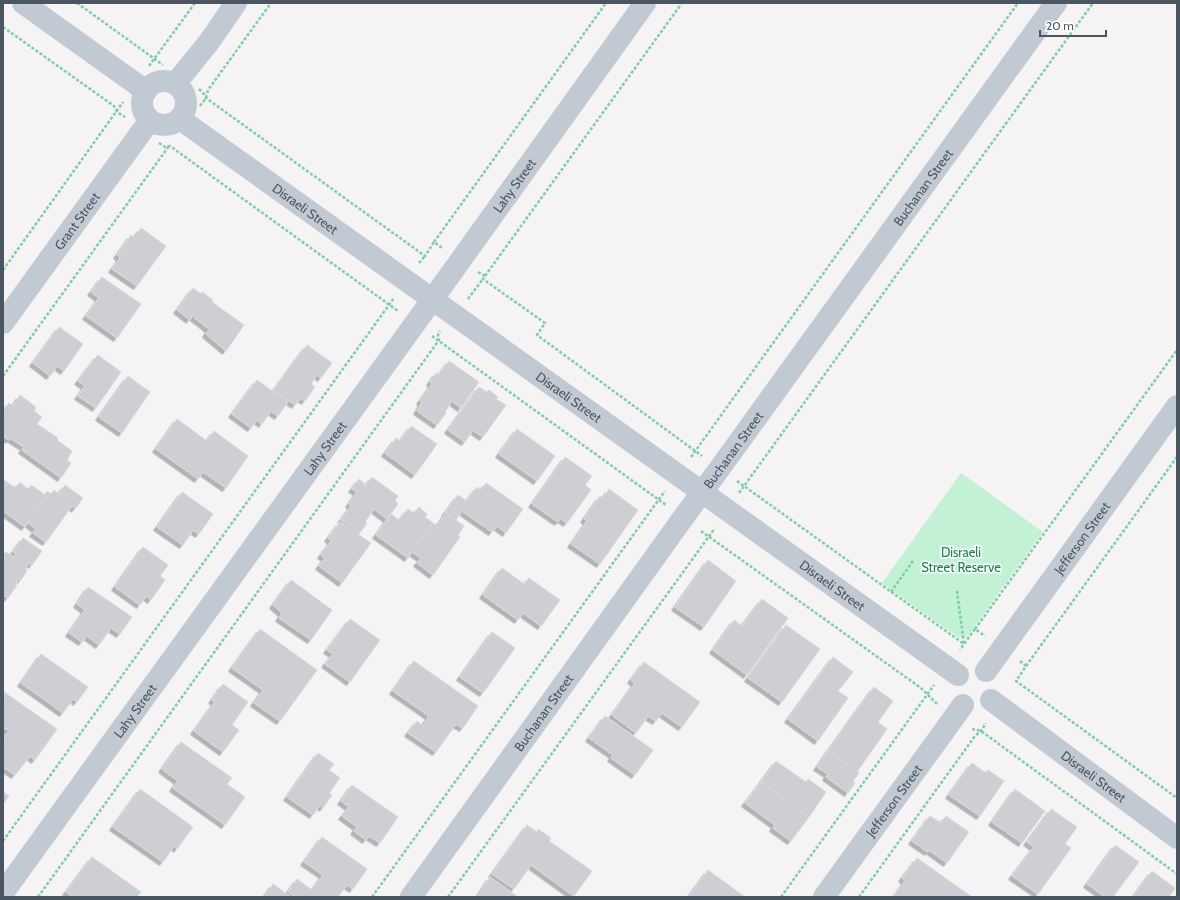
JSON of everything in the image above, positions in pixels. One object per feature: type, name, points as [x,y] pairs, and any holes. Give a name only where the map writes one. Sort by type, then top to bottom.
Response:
[{"type":"street","points":[[23,3],[140,87],[143,98],[146,125],[165,125],[183,121],[185,97],[178,80]]},
{"type":"street","points":[[140,87],[160,82],[178,80],[236,3]]},
{"type":"street","name":"Lahy Street","points":[[3,893],[645,3]]},
{"type":"street","name":"Buchanan Street","points":[[411,897],[1056,3]]},
{"type":"street","name":"Disraeli Street","points":[[183,121],[953,671]]},
{"type":"street","name":"Grant Street","points":[[3,323],[146,125]]},
{"type":"street","name":"Jefferson Street","points":[[986,671],[1177,406]]},
{"type":"street","points":[[975,667],[986,671],[992,677],[995,684],[995,703],[959,711],[958,700],[955,694],[953,671],[975,667]]},
{"type":"street","name":"Disraeli Street","points":[[995,703],[1177,838]]},
{"type":"street","name":"Jefferson Street","points":[[824,897],[959,711]]},
{"type":"path","points":[[77,3],[154,58],[178,80],[204,94],[206,98],[425,256]]},
{"type":"path","points":[[3,270],[117,112],[140,87],[154,58],[195,3]]},
{"type":"path","points":[[3,376],[170,146],[183,121],[206,98],[208,90],[271,3]]},
{"type":"path","points":[[3,841],[606,3]]},
{"type":"path","points":[[38,897],[439,340],[438,334],[452,314],[465,303],[484,278],[682,3]]},
{"type":"path","points":[[372,897],[677,474],[696,451],[1018,3]]},
{"type":"path","points":[[448,897],[1093,3]]},
{"type":"path","points":[[3,27],[114,106],[117,112],[146,125],[165,147],[170,146],[439,340],[683,518],[921,688],[937,704],[959,711],[975,730],[981,731],[1177,874]]},
{"type":"path","points":[[434,242],[545,323],[537,335],[964,644]]},
{"type":"path","points":[[781,897],[927,694],[953,671],[964,644],[1177,350]]},
{"type":"path","points":[[1177,456],[1016,681],[1177,798]]},
{"type":"path","points":[[891,592],[913,561]]},
{"type":"path","points":[[958,591],[964,644]]},
{"type":"path","points":[[976,629],[1026,666]]},
{"type":"path","points":[[859,897],[975,736],[981,731],[995,703]]},
{"type":"green space","name":"Disraeli Street Reserve","points":[[961,473],[1043,532],[967,637],[959,638],[882,583]]},
{"type":"building","points":[[141,228],[166,246],[137,286],[112,269],[120,258],[117,255],[131,235],[135,238]]},
{"type":"building","points":[[102,277],[141,304],[117,338],[86,316],[99,298],[91,292]]},
{"type":"building","points":[[193,288],[201,294],[202,292],[213,300],[212,302],[244,325],[226,351],[206,334],[209,329],[192,316],[190,320],[177,310]]},
{"type":"building","points":[[59,327],[83,344],[64,371],[57,366],[50,376],[33,363]]},
{"type":"building","points":[[307,345],[332,363],[321,378],[317,375],[311,384],[315,387],[305,401],[301,398],[295,405],[274,390]]},
{"type":"building","points":[[98,355],[121,372],[96,408],[78,396],[85,386],[78,381]]},
{"type":"building","points":[[449,361],[479,382],[461,408],[452,401],[445,412],[446,413],[437,425],[417,411],[422,402],[420,401],[432,384],[430,382],[436,373],[439,375]]},
{"type":"building","points":[[128,376],[150,392],[122,433],[99,417]]},
{"type":"building","points":[[257,380],[288,402],[278,416],[271,411],[262,424],[257,420],[251,428],[232,414]]},
{"type":"building","points":[[479,387],[487,392],[489,390],[498,397],[496,399],[506,405],[483,437],[473,430],[465,442],[448,430]]},
{"type":"building","points":[[20,395],[36,407],[34,411],[42,417],[37,424],[58,438],[57,440],[72,451],[67,460],[71,463],[61,478],[22,450],[24,447],[10,438],[9,440],[3,436],[3,411],[9,403],[13,406]]},
{"type":"building","points":[[177,419],[207,441],[214,431],[248,456],[226,488],[203,472],[198,479],[156,449]]},
{"type":"building","points":[[411,426],[437,444],[415,475],[385,453],[396,438],[400,441]]},
{"type":"building","points":[[517,429],[555,456],[537,481],[499,454]]},
{"type":"building","points":[[565,457],[592,476],[585,485],[591,490],[567,523],[561,519],[558,522],[532,504]]},
{"type":"building","points":[[372,477],[398,496],[395,501],[398,504],[387,519],[374,509],[365,522],[367,523],[360,533],[341,520],[351,506],[349,504],[357,492],[352,489],[359,479],[366,485]]},
{"type":"building","points":[[4,480],[16,488],[20,482],[28,489],[31,485],[47,496],[25,527],[3,511]]},
{"type":"building","points":[[486,483],[523,509],[506,533],[497,526],[492,532],[462,511],[456,520],[445,513],[458,495],[467,501],[477,487],[481,490]]},
{"type":"building","points":[[65,485],[83,498],[75,509],[72,506],[46,542],[33,533],[36,529],[28,523],[47,496],[45,495],[47,491],[51,494],[54,490],[59,494]]},
{"type":"building","points":[[609,489],[638,510],[600,564],[571,544],[587,521],[584,519],[600,496],[603,499]]},
{"type":"building","points":[[182,492],[213,514],[199,534],[193,530],[183,545],[157,527]]},
{"type":"building","points":[[419,507],[427,514],[425,517],[433,523],[408,558],[376,535],[391,514],[399,520],[408,509],[414,513]]},
{"type":"building","points":[[446,513],[464,526],[458,535],[460,537],[433,575],[417,563],[421,558],[412,552],[433,523],[436,525],[440,522]]},
{"type":"building","points":[[340,522],[371,543],[342,583],[319,566],[325,558],[321,555],[331,541],[328,538]]},
{"type":"building","points":[[23,538],[42,551],[32,565],[29,563],[25,569],[27,571],[21,580],[19,578],[15,584],[17,585],[8,598],[3,595],[3,555],[6,552],[14,557],[16,554],[13,552]]},
{"type":"building","points":[[143,547],[168,565],[160,576],[165,580],[151,600],[146,596],[140,605],[115,587]]},
{"type":"building","points":[[708,560],[736,581],[704,627],[675,607]]},
{"type":"building","points":[[502,568],[524,584],[529,578],[560,600],[541,626],[523,613],[518,620],[483,595]]},
{"type":"building","points":[[291,580],[332,610],[311,640],[279,618],[282,613],[273,605]]},
{"type":"building","points":[[88,587],[132,617],[120,634],[111,628],[99,645],[87,636],[82,642],[69,633],[85,610],[77,604]]},
{"type":"building","points":[[762,599],[788,618],[747,675],[713,650],[734,620],[742,626]]},
{"type":"building","points":[[350,619],[380,640],[350,682],[325,664],[333,654],[327,650]]},
{"type":"building","points":[[786,625],[820,649],[782,702],[748,678]]},
{"type":"building","points":[[260,629],[317,670],[280,721],[254,703],[263,690],[232,668]]},
{"type":"building","points":[[492,632],[515,648],[483,693],[460,677]]},
{"type":"building","points":[[41,654],[88,687],[77,702],[73,699],[63,713],[21,683]]},
{"type":"building","points":[[833,657],[853,672],[838,691],[848,698],[818,741],[788,719]]},
{"type":"building","points":[[414,661],[478,706],[463,728],[456,724],[436,752],[408,733],[417,721],[423,726],[429,716],[393,691]]},
{"type":"building","points":[[644,662],[700,702],[682,727],[662,713],[656,721],[648,716],[636,733],[612,715],[635,683],[631,680]]},
{"type":"building","points":[[223,684],[248,702],[232,725],[239,730],[223,752],[194,731],[215,702],[212,700]]},
{"type":"building","points":[[874,687],[893,701],[878,722],[887,729],[857,772],[828,751]]},
{"type":"building","points":[[4,692],[57,729],[35,760],[30,756],[15,775],[3,767],[3,739],[9,731],[3,727]]},
{"type":"building","points":[[605,716],[653,750],[635,775],[611,758],[613,755],[589,738]]},
{"type":"building","points":[[181,742],[232,778],[227,784],[245,797],[225,825],[173,788],[178,781],[162,769]]},
{"type":"building","points":[[828,751],[859,773],[853,781],[855,783],[848,793],[826,777],[828,774],[817,767]]},
{"type":"building","points":[[318,753],[334,764],[329,770],[340,778],[329,793],[332,795],[323,808],[320,805],[313,815],[287,797]]},
{"type":"building","points":[[776,761],[806,782],[808,779],[826,792],[809,817],[761,782]]},
{"type":"building","points":[[972,763],[986,773],[988,770],[1004,781],[980,816],[949,795]]},
{"type":"building","points":[[761,782],[809,817],[791,841],[773,828],[775,825],[745,803]]},
{"type":"building","points":[[352,785],[398,817],[380,843],[369,836],[366,840],[354,831],[357,827],[342,816],[349,807],[341,801]]},
{"type":"building","points":[[140,789],[193,827],[177,849],[174,846],[163,862],[113,827]]},
{"type":"building","points":[[1015,789],[1045,811],[1022,843],[992,822]]},
{"type":"building","points":[[3,792],[9,796],[3,804]]},
{"type":"building","points":[[1051,809],[1077,827],[1065,844],[1071,848],[1038,894],[1012,876],[1034,847],[1027,842]]},
{"type":"building","points":[[930,816],[941,823],[946,816],[969,832],[947,863],[929,850],[928,852],[912,841]]},
{"type":"building","points":[[527,825],[537,832],[538,829],[551,838],[549,841],[592,871],[574,896],[531,865],[514,889],[492,874]]},
{"type":"building","points":[[322,837],[367,869],[353,889],[347,885],[338,897],[296,897],[288,892],[297,879],[312,890],[323,875],[304,862]]},
{"type":"building","points":[[1115,845],[1139,862],[1113,897],[1105,897],[1087,884]]},
{"type":"building","points":[[92,857],[141,892],[137,897],[73,897],[66,892]]},
{"type":"building","points":[[917,858],[972,897],[894,897],[905,881],[902,878]]},
{"type":"building","points":[[708,870],[745,897],[689,896]]},
{"type":"building","points":[[1152,871],[1175,888],[1169,897],[1133,897]]},
{"type":"building","points":[[490,877],[518,897],[477,897]]},
{"type":"building","points":[[273,884],[291,897],[264,897]]}]
